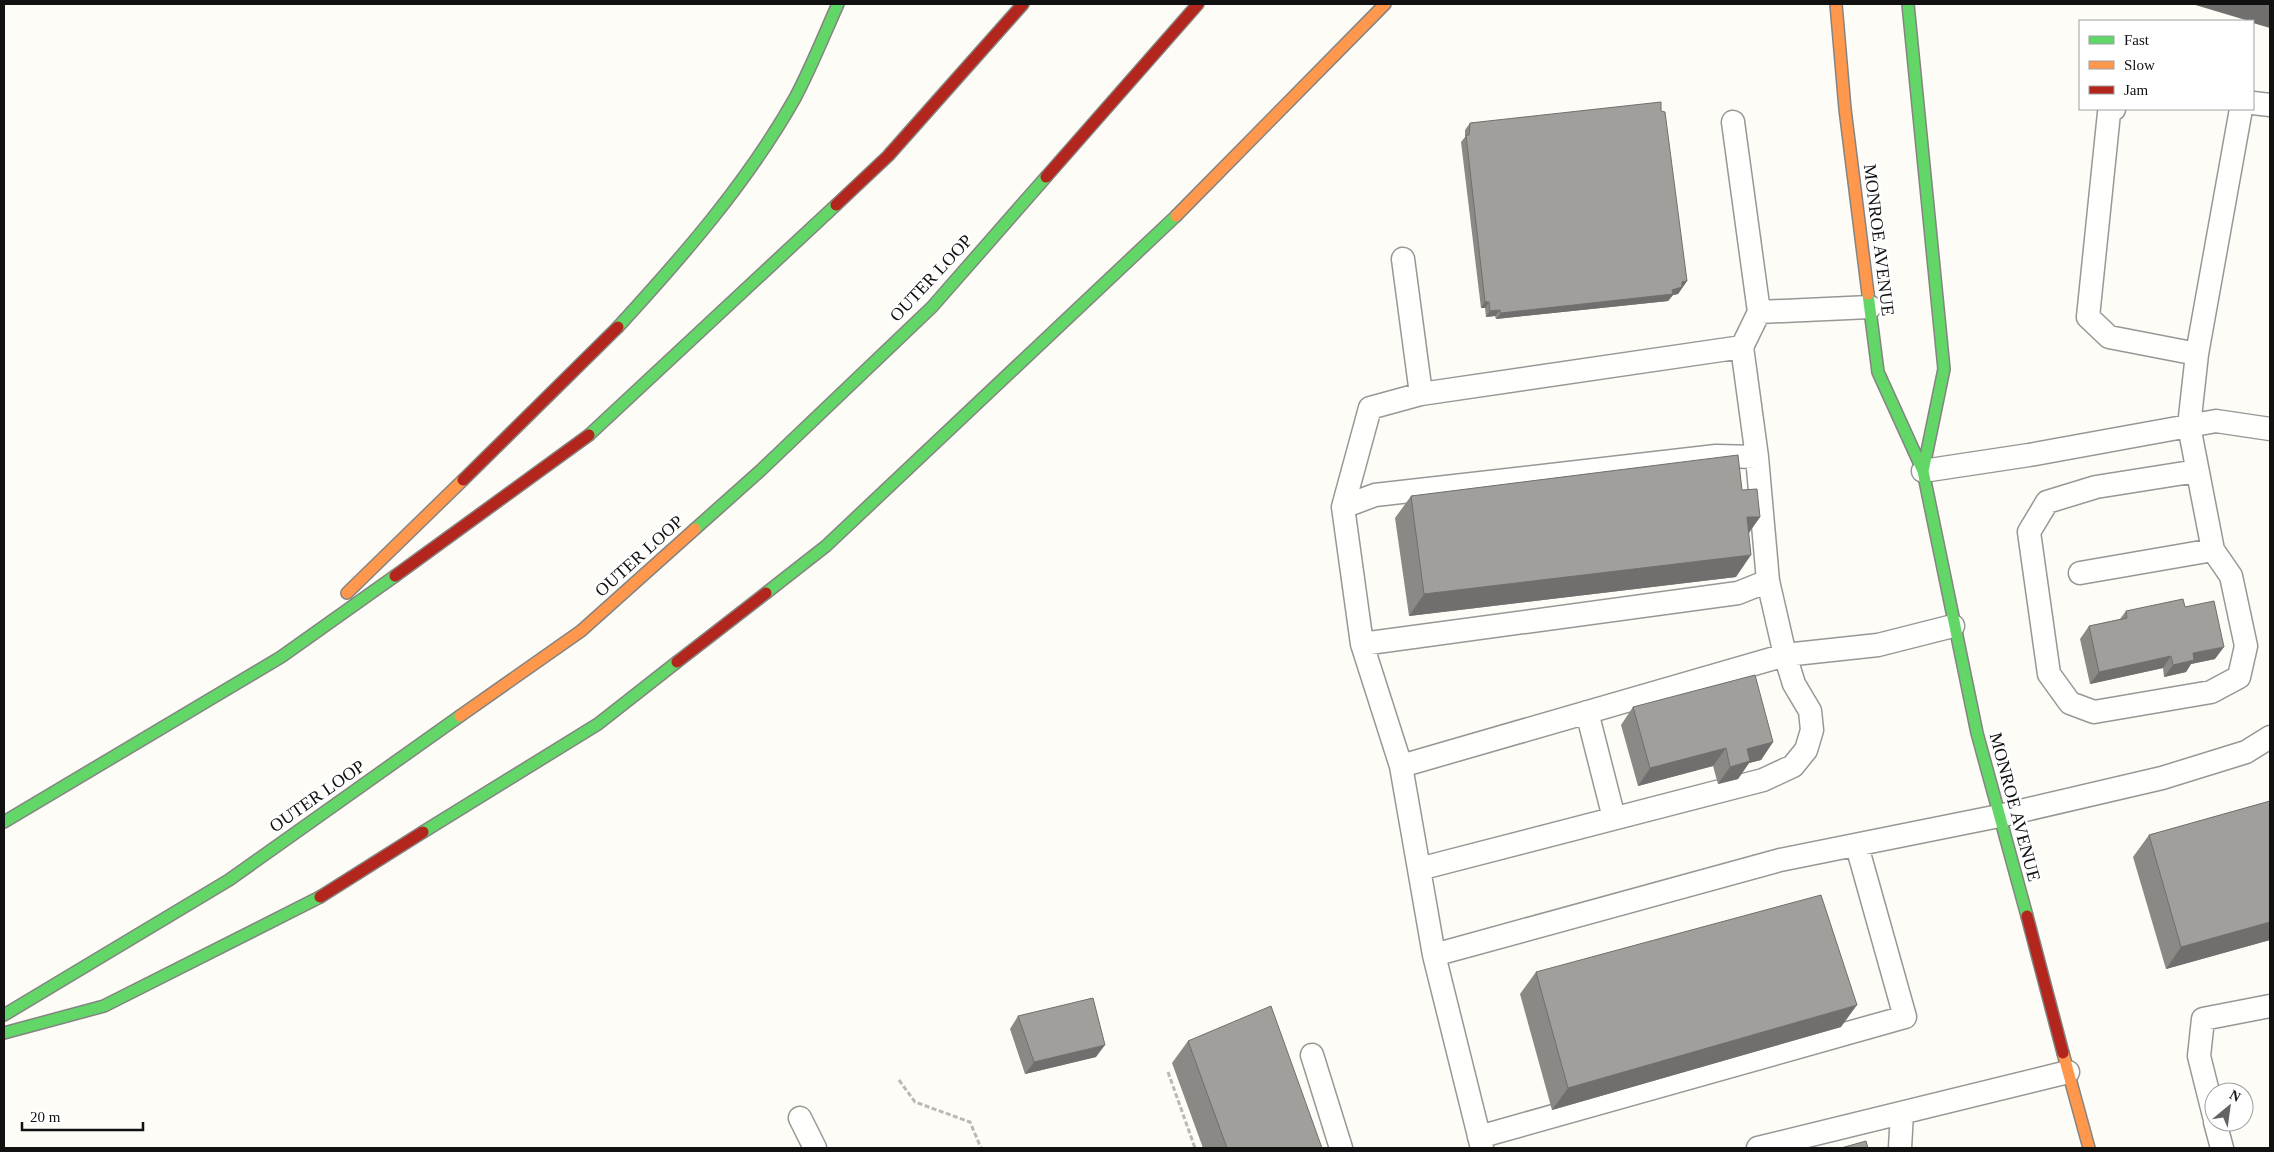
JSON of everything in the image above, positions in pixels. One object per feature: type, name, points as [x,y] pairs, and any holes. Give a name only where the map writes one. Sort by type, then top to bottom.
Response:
[{"type":"main road","points":[[281,657],[603,344],[687,252],[751,167],[795,97],[838,4]]},
{"type":"main road","points":[[4,822],[281,657],[584,440],[888,156],[1023,4]]},
{"type":"main road","name":"OUTER LOOP","points":[[4,1016],[229,880],[581,631],[760,471],[932,307],[1198,4]]},
{"type":"main road","points":[[4,1033],[104,1006],[306,905],[598,724],[826,546],[1180,214],[1384,4]]},
{"type":"main road","name":"MONROE AVENUE","points":[[1836,4],[1845,110],[1878,372],[1923,471],[1953,626],[1999,816],[2089,1148]]},
{"type":"main road","name":"MONROE AVENUE","points":[[1908,4],[1944,369],[1923,471]]},
{"type":"lane","points":[[2254,103],[2270,105]]},
{"type":"lane","points":[[2113,110],[2109,113],[2088,317],[2109,337],[2197,354]]},
{"type":"lane","points":[[2197,471],[2096,487],[2047,502],[2029,532],[2049,674],[2070,703],[2094,712],[2211,692],[2239,677],[2246,646],[2231,576],[2213,550],[2189,426],[2197,354],[2241,110]]},
{"type":"lane","points":[[1419,869],[1763,780],[1794,766],[1806,750],[1812,730],[1810,711],[1794,684],[1785,655],[1768,581],[1757,457],[1742,347],[1760,312],[1733,122]]},
{"type":"lane","points":[[1403,259],[1421,394]]},
{"type":"lane","points":[[1760,312],[1870,307]]},
{"type":"lane","points":[[1742,347],[1421,394],[1370,408],[1343,507],[1362,644],[1402,766],[1434,956],[1480,1143],[1905,1017],[1857,846]]},
{"type":"lane","points":[[1923,471],[2029,456],[2216,421],[2270,429]]},
{"type":"lane","points":[[1343,507],[1375,495],[1716,456],[1757,457]]},
{"type":"lane","points":[[2080,573],[2213,550]]},
{"type":"lane","points":[[1362,644],[1738,593],[1768,581]]},
{"type":"lane","points":[[1402,766],[1785,655],[1878,645],[1953,626]]},
{"type":"lane","points":[[1587,712],[1614,818]]},
{"type":"lane","points":[[1434,956],[1780,860],[1999,816],[2162,778],[2246,752],[2270,737]]},
{"type":"lane","points":[[2206,1082],[2199,1056],[2203,1019],[2270,1006]]},
{"type":"lane","points":[[1312,1054],[1341,1148]]},
{"type":"lane","points":[[1758,1148],[2068,1072]]},
{"type":"lane","points":[[1900,1148],[1902,1113]]},
{"type":"lane","points":[[800,1118],[815,1148]]},
{"type":"lane","points":[[2218,1132],[2222,1148]]},
{"type":"path","points":[[1168,1072],[1195,1148]]},
{"type":"path","points":[[899,1080],[914,1102],[970,1122],[981,1148]]},
{"type":"building","points":[[1661,102],[1661,111],[1665,112],[1687,281],[1682,282],[1682,287],[1672,290],[1673,294],[1501,313],[1500,310],[1490,311],[1489,302],[1485,302],[1466,135],[1469,135],[1470,123]]},
{"type":"building","points":[[1738,455],[1742,490],[1757,489],[1760,517],[1747,517],[1751,555],[1424,594],[1411,496]]},
{"type":"building","points":[[2183,599],[2185,607],[2214,601],[2224,647],[2193,653],[2194,660],[2173,665],[2171,656],[2099,672],[2089,626],[2127,618],[2126,611]]},
{"type":"building","points":[[1755,675],[1773,742],[1747,749],[1750,761],[1730,767],[1726,748],[1650,768],[1633,707]]},
{"type":"building","points":[[2270,801],[2270,922],[2181,947],[2149,835]]},
{"type":"building","points":[[1821,895],[1857,1005],[1568,1088],[1536,972]]},
{"type":"building","points":[[1093,998],[1105,1045],[1034,1062],[1018,1016]]},
{"type":"building","points":[[1271,1006],[1322,1148],[1227,1148],[1188,1041]]},
{"type":"building","points":[[1866,1141],[1868,1148],[1841,1148]]},
{"type":"traffic: fast","points":[[618,327],[690,246],[756,160],[795,98],[838,4]]},
{"type":"traffic: fast","points":[[1908,4],[1944,369],[1923,471]]},
{"type":"traffic: fast","points":[[695,529],[760,471],[932,307],[1046,177]]},
{"type":"traffic: fast","points":[[589,435],[836,205]]},
{"type":"traffic: fast","points":[[766,593],[826,546],[1176,216]]},
{"type":"traffic: fast","points":[[1868,294],[1878,372],[1923,471],[1977,733],[2027,916]]},
{"type":"traffic: fast","points":[[4,822],[281,657],[395,576]]},
{"type":"traffic: fast","points":[[423,832],[598,724],[677,662]]},
{"type":"traffic: fast","points":[[4,1015],[229,880],[460,716]]},
{"type":"traffic: fast","points":[[4,1033],[104,1006],[320,897]]},
{"type":"traffic: slow","points":[[1176,216],[1385,4]]},
{"type":"traffic: slow","points":[[1836,4],[1845,109],[1868,294]]},
{"type":"traffic: slow","points":[[347,593],[463,480]]},
{"type":"traffic: slow","points":[[460,716],[581,631],[695,529]]},
{"type":"traffic: slow","points":[[2063,1053],[2089,1148]]},
{"type":"traffic: jam","points":[[836,205],[888,156],[1023,4]]},
{"type":"traffic: jam","points":[[1046,177],[1198,4]]},
{"type":"traffic: jam","points":[[463,480],[618,327]]},
{"type":"traffic: jam","points":[[395,576],[589,435]]},
{"type":"traffic: jam","points":[[677,662],[766,593]]},
{"type":"traffic: jam","points":[[320,897],[423,832]]},
{"type":"traffic: jam","points":[[2027,916],[2063,1053]]}]
